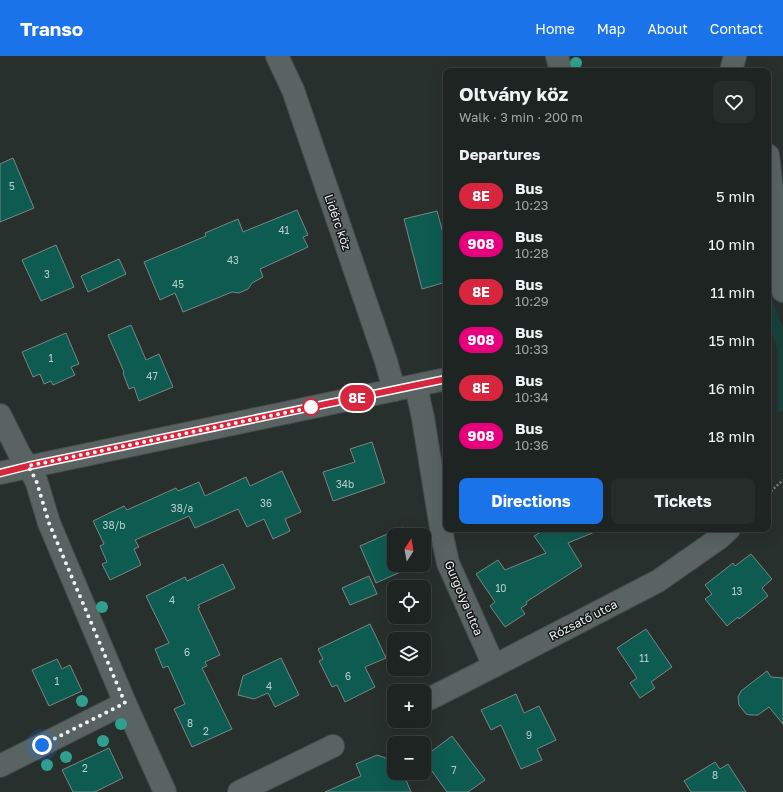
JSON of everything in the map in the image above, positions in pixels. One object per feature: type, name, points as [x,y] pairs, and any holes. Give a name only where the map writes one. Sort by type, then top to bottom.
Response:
[{"type":"street","name":"Lidérc köz","points":[[277,56],[293,90],[386,361],[394,390]]},
{"type":"street","points":[[557,56],[560,68]]},
{"type":"street","points":[[732,68],[735,56]]},
{"type":"street","points":[[771,182],[783,291]]},
{"type":"street","points":[[771,278],[783,301]]},
{"type":"street","points":[[0,473],[443,381]]},
{"type":"street","name":"Gurgolya utca","points":[[416,386],[448,564],[494,666]]},
{"type":"street","points":[[0,414],[20,455],[36,480],[49,523],[125,703],[165,792]]},
{"type":"street","name":"Rózsatő utca","points":[[431,698],[658,581],[726,532]]},
{"type":"street","points":[[0,766],[125,703]]},
{"type":"street","points":[[239,792],[333,746]]},
{"type":"path","points":[[771,491],[783,480]]},
{"type":"green space","points":[[771,298],[783,328],[783,411],[778,412],[778,351],[771,329]]},
{"type":"building","points":[[13,158],[34,208],[0,222],[0,164]]},
{"type":"building","points":[[297,210],[308,235],[303,237],[308,247],[260,269],[263,277],[252,283],[248,289],[239,293],[232,292],[183,312],[175,293],[160,300],[144,262],[206,236],[205,233],[238,219],[243,232]]},
{"type":"building","points":[[437,211],[443,233],[443,283],[422,289],[404,219]]},
{"type":"building","points":[[56,245],[74,287],[41,301],[22,260]]},
{"type":"building","points":[[119,259],[126,274],[88,292],[81,276]]},
{"type":"building","points":[[131,325],[146,360],[159,354],[173,387],[139,401],[134,387],[129,389],[123,373],[124,372],[108,335]]},
{"type":"building","points":[[66,333],[79,364],[71,367],[75,375],[53,385],[51,381],[44,384],[40,374],[33,377],[22,352]]},
{"type":"building","points":[[372,442],[385,483],[333,501],[323,472],[355,462],[350,449]]},
{"type":"building","points":[[282,471],[301,512],[285,519],[290,531],[273,539],[264,519],[247,527],[238,509],[195,528],[189,516],[135,540],[139,547],[134,549],[141,565],[110,580],[102,564],[107,562],[100,546],[104,544],[93,521],[124,506],[127,510],[176,488],[178,491],[199,482],[205,496],[246,477],[250,486]]},
{"type":"building","points":[[541,532],[595,532],[568,543],[582,566],[526,602],[527,604],[521,608],[525,614],[505,627],[490,606],[495,602],[476,574],[498,560],[505,570],[546,553],[534,536]]},
{"type":"building","points":[[387,534],[387,572],[400,572],[376,583],[360,546]]},
{"type":"building","points":[[751,554],[772,579],[762,588],[768,596],[739,619],[738,617],[727,626],[705,599],[712,594],[705,585],[733,563],[735,566]]},
{"type":"building","points":[[223,564],[235,588],[198,605],[200,607],[198,608],[220,655],[205,662],[207,666],[202,668],[232,729],[192,747],[174,709],[185,704],[168,666],[163,668],[155,649],[169,643],[146,596],[185,577],[187,581]]},
{"type":"building","points":[[369,576],[377,594],[350,605],[342,588]]},
{"type":"building","points":[[370,624],[386,658],[365,667],[375,687],[345,702],[337,685],[332,687],[319,661],[323,659],[318,649]]},
{"type":"building","points":[[646,629],[672,667],[651,682],[655,688],[640,698],[630,683],[637,678],[617,648]]},
{"type":"building","points":[[281,658],[299,695],[275,707],[268,693],[254,699],[238,695],[243,676]]},
{"type":"building","points":[[57,659],[62,669],[70,665],[82,691],[49,706],[32,670]]},
{"type":"building","points":[[767,671],[771,677],[783,678],[783,724],[769,707],[758,715],[751,715],[746,714],[739,705],[738,697],[741,691]]},
{"type":"building","points":[[516,694],[524,713],[539,706],[556,740],[537,749],[542,760],[521,769],[501,725],[491,730],[481,710]]},
{"type":"building","points":[[452,736],[485,780],[468,792],[447,792],[431,770],[431,752]]},
{"type":"building","points":[[109,748],[123,778],[95,792],[73,792],[62,770]]},
{"type":"building","points":[[377,755],[387,759],[387,780],[406,780],[411,792],[325,792],[361,776],[356,764]]},
{"type":"building","points":[[715,762],[720,769],[728,764],[746,792],[691,792],[684,781]]},
{"type":"bus line","name":"8E","points":[[0,473],[443,380]]},
{"type":"route","points":[[42,745],[125,703],[45,514],[36,480],[28,466],[318,406],[311,407]]}]
